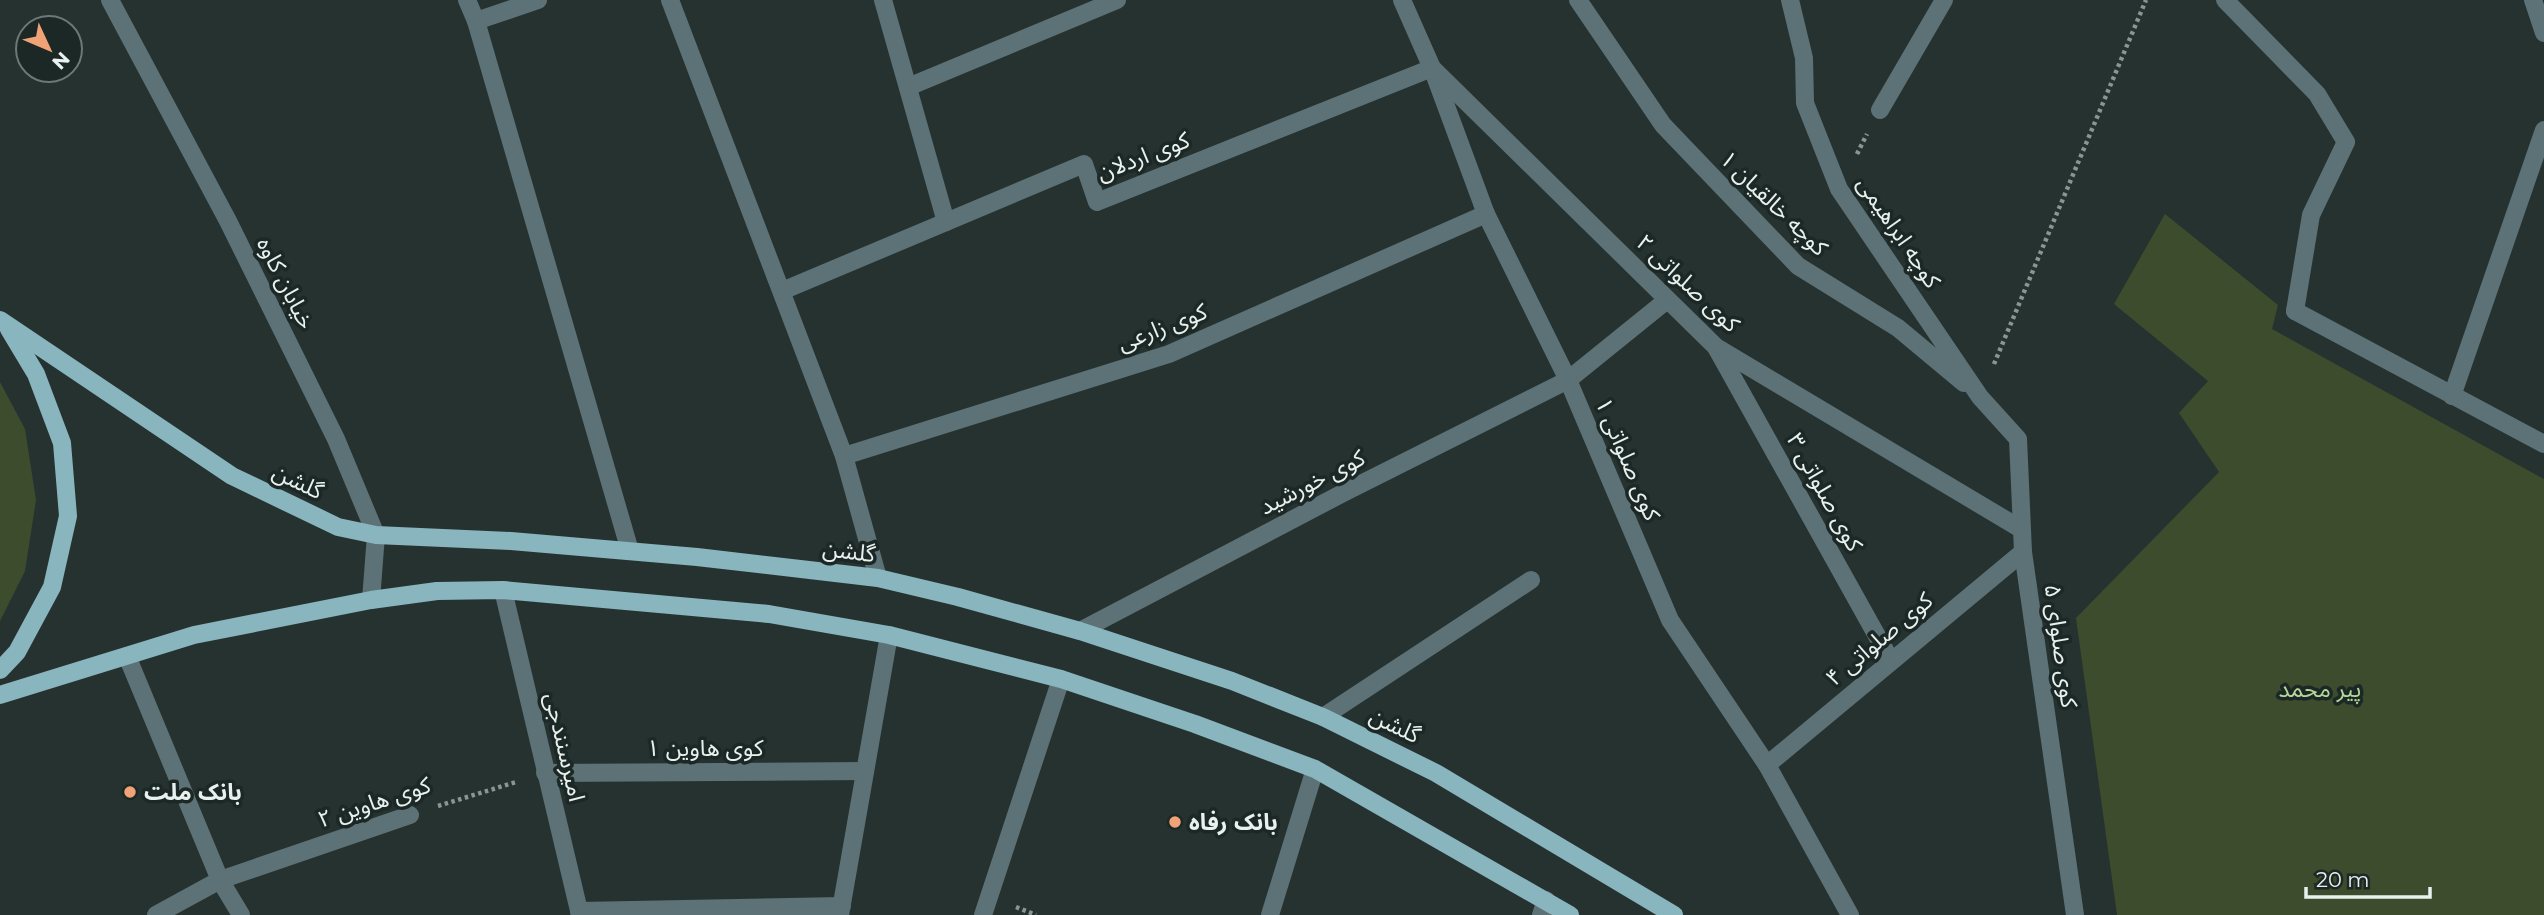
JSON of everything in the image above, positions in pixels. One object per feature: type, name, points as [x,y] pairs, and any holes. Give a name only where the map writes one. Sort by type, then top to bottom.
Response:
[{"type":"main road","name":"گلشن","points":[[2,320],[232,475],[338,527],[376,535],[511,541],[630,551],[878,578],[1080,631],[1231,681],[1323,717],[1436,773],[1674,915]]},
{"type":"main road","points":[[0,670],[18,652],[52,587],[68,516],[62,443],[36,374],[2,320]]},
{"type":"main road","points":[[0,695],[194,635],[371,600],[437,591],[502,590],[769,614],[889,635],[1061,679],[1195,724],[1315,769],[1543,907],[1570,915]]},
{"type":"street","name":"خیابان کاوه","points":[[110,0],[228,221],[330,426],[376,535],[371,600]]},
{"type":"street","points":[[467,0],[476,21],[630,551]]},
{"type":"street","points":[[476,21],[538,0]]},
{"type":"street","points":[[670,0],[844,456],[878,578]]},
{"type":"street","points":[[883,0],[946,222]]},
{"type":"street","points":[[908,87],[1116,0]]},
{"type":"street","name":"کوی صلواتی ۱","points":[[1402,0],[1432,68],[1486,214],[1568,380],[1670,620],[1767,765],[1850,915]]},
{"type":"street","name":"کوچه خالقیان ۱","points":[[1578,0],[1663,125],[1798,266],[1898,328],[1980,397]]},
{"type":"street","name":"کوچه ابراهیمی","points":[[1790,0],[1804,58],[1805,103],[1839,189],[1980,397]]},
{"type":"street","points":[[1880,110],[1944,0]]},
{"type":"street","points":[[2225,0],[2317,94],[2346,142],[2311,215],[2295,312],[2544,444]]},
{"type":"street","points":[[2533,0],[2544,33]]},
{"type":"street","name":"کوی اردلان","points":[[782,291],[1084,164],[1097,202],[1432,68]]},
{"type":"street","name":"کوی صلواتی ۲","points":[[1432,68],[1716,347],[2021,529]]},
{"type":"street","points":[[2452,396],[2544,130]]},
{"type":"street","name":"کوی زارعی","points":[[844,456],[1169,354],[1486,214]]},
{"type":"street","name":"کوی خورشید","points":[[1080,631],[1345,492],[1568,380],[1667,300]]},
{"type":"street","name":"کوی صلواتی ۳","points":[[1716,347],[1891,661]]},
{"type":"street","name":"کوی صلوای ۵","points":[[1980,397],[2018,439],[2023,552],[2075,915]]},
{"type":"street","name":"کوی صلواتی ۴","points":[[1767,765],[2023,552]]},
{"type":"street","points":[[1323,717],[1531,580]]},
{"type":"street","name":"امیرسنندجی","points":[[502,590],[579,913]]},
{"type":"street","points":[[579,913],[841,911],[889,635]]},
{"type":"street","points":[[127,656],[220,880],[241,915]]},
{"type":"street","points":[[983,915],[1061,679]]},
{"type":"street","points":[[1270,915],[1315,769]]},
{"type":"street","name":"کوی هاوین ۱","points":[[545,773],[865,771]]},
{"type":"street","name":"کوی هاوین ۲","points":[[156,915],[220,880],[410,815]]},
{"type":"path","points":[[1980,397],[2147,0]]},
{"type":"path","name":"کوی هاوین ۲","points":[[410,815],[545,773]]},
{"type":"green space","name":"پیر محمد","points":[[2165,214],[2278,305],[2272,329],[2544,479],[2544,915],[2117,915],[2076,618],[2219,472],[2179,413],[2208,381],[2114,304]]},
{"type":"green space","points":[[0,382],[25,429],[36,500],[25,571],[0,621]]},
{"type":"place","name":"بانک ملت","points":[[130,792]]},
{"type":"place","name":"بانک رفاه","points":[[1175,822]]}]
